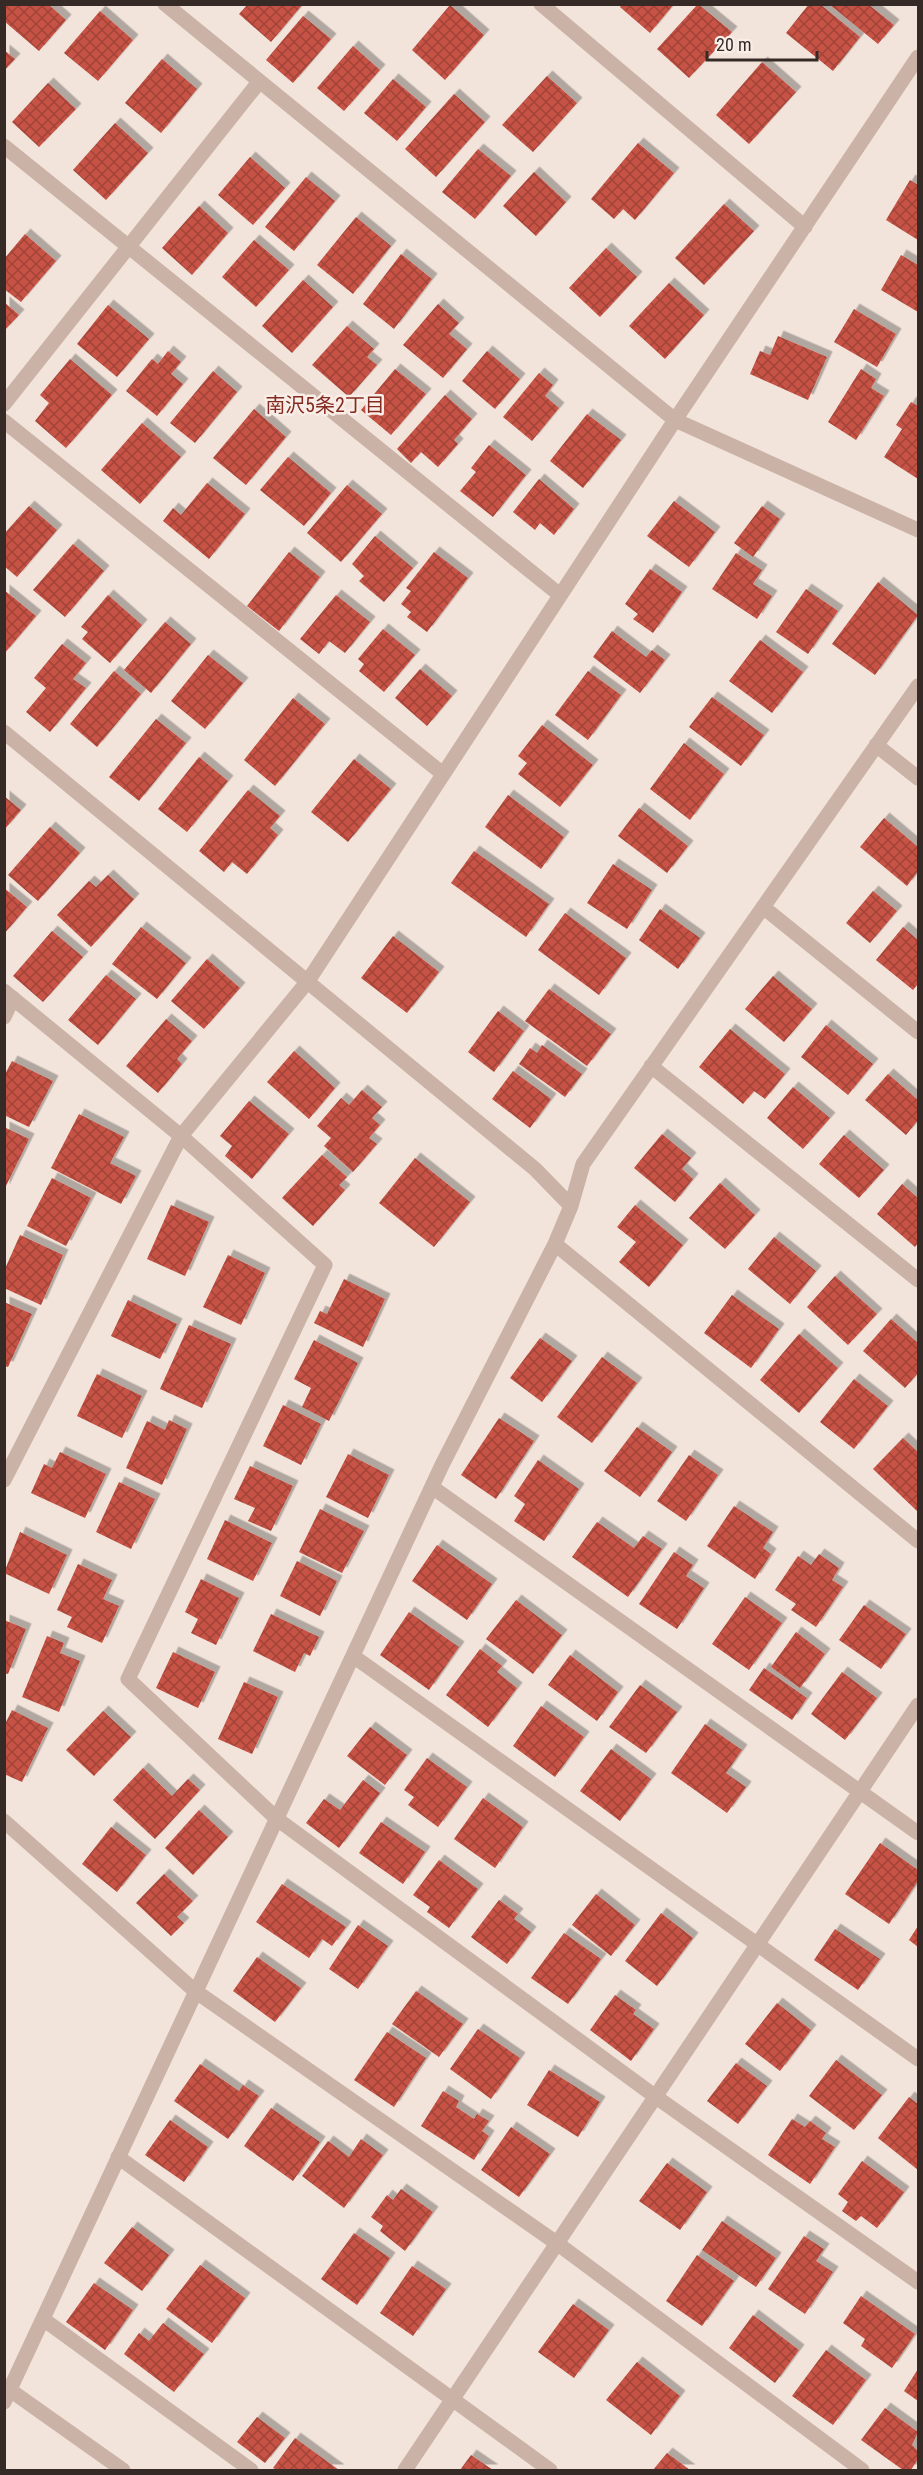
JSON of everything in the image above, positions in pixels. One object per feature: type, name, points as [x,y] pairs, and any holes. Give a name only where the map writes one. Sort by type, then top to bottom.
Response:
[{"type":"street","points":[[165,4],[675,420],[918,530]]},
{"type":"street","points":[[541,4],[805,227]]},
{"type":"street","points":[[4,1480],[181,1136],[308,981],[675,420],[918,57]]},
{"type":"street","points":[[4,404],[259,82]]},
{"type":"street","points":[[4,146],[560,595]]},
{"type":"street","points":[[4,421],[443,774]]},
{"type":"street","points":[[123,2470],[7,2396],[432,1487],[555,1244],[571,1206],[583,1164],[918,686]]},
{"type":"street","points":[[4,732],[535,1169],[571,1206]]},
{"type":"street","points":[[876,745],[918,778]]},
{"type":"street","points":[[763,907],[918,1032]]},
{"type":"street","points":[[4,1017],[9,995],[181,1136],[325,1265],[128,1679],[277,1819],[656,2097],[918,2282]]},
{"type":"street","points":[[651,1066],[918,1280]]},
{"type":"street","points":[[555,1244],[918,1541]]},
{"type":"street","points":[[432,1487],[918,1833]]},
{"type":"street","points":[[353,1656],[918,2060]]},
{"type":"street","points":[[405,2470],[918,1705]]},
{"type":"street","points":[[4,1821],[195,1991],[558,2244],[862,2470]]},
{"type":"street","points":[[118,2157],[550,2470]]},
{"type":"street","points":[[43,2319],[251,2470]]},
{"type":"building","points":[[4,4],[48,4],[66,20],[39,51],[4,21]]},
{"type":"building","points":[[248,4],[303,4],[271,42],[239,14]]},
{"type":"building","points":[[622,4],[674,4],[650,33],[620,7]]},
{"type":"building","points":[[698,4],[732,32],[689,78],[657,49]]},
{"type":"building","points":[[809,4],[820,4],[860,37],[833,71],[786,33]]},
{"type":"building","points":[[829,4],[868,4],[894,25],[878,44]]},
{"type":"building","points":[[450,5],[484,35],[445,80],[412,50]]},
{"type":"building","points":[[100,11],[133,40],[98,81],[64,53]]},
{"type":"building","points":[[303,16],[331,39],[293,83],[266,60]]},
{"type":"building","points":[[353,46],[380,70],[344,111],[317,88]]},
{"type":"building","points":[[4,50],[15,59],[4,71]]},
{"type":"building","points":[[162,59],[197,89],[161,133],[125,103]]},
{"type":"building","points":[[762,62],[796,92],[749,144],[716,115]]},
{"type":"building","points":[[547,76],[577,103],[533,152],[502,125]]},
{"type":"building","points":[[393,79],[426,107],[397,141],[364,113]]},
{"type":"building","points":[[48,83],[76,109],[39,147],[12,122]]},
{"type":"building","points":[[454,94],[485,122],[436,177],[405,149]]},
{"type":"building","points":[[115,123],[148,153],[106,200],[73,170]]},
{"type":"building","points":[[638,143],[674,173],[635,220],[623,209],[614,219],[591,199]]},
{"type":"building","points":[[478,149],[511,176],[475,219],[442,192]]},
{"type":"building","points":[[250,157],[285,188],[253,225],[218,195]]},
{"type":"building","points":[[534,172],[566,202],[536,236],[503,206]]},
{"type":"building","points":[[306,177],[335,201],[294,251],[265,227]]},
{"type":"building","points":[[910,180],[918,185],[918,240],[886,220]]},
{"type":"building","points":[[724,204],[754,231],[704,285],[675,258]]},
{"type":"building","points":[[199,206],[228,233],[192,275],[162,248]]},
{"type":"building","points":[[356,217],[391,246],[353,294],[317,265]]},
{"type":"building","points":[[25,234],[56,261],[21,302],[4,289],[4,259]]},
{"type":"building","points":[[254,240],[289,270],[256,307],[222,277]]},
{"type":"building","points":[[606,248],[637,277],[600,317],[569,288]]},
{"type":"building","points":[[401,254],[432,279],[394,329],[363,304]]},
{"type":"building","points":[[901,255],[918,265],[918,312],[881,290]]},
{"type":"building","points":[[303,280],[333,307],[292,353],[262,326]]},
{"type":"building","points":[[669,283],[704,315],[665,359],[629,326]]},
{"type":"building","points":[[4,302],[19,315],[4,331]]},
{"type":"building","points":[[438,304],[459,323],[449,334],[467,349],[443,378],[403,345]]},
{"type":"building","points":[[108,305],[149,339],[117,377],[77,344]]},
{"type":"building","points":[[854,309],[896,334],[877,367],[834,342]]},
{"type":"building","points":[[347,326],[374,349],[367,357],[377,365],[349,397],[312,365]]},
{"type":"building","points":[[778,336],[827,357],[808,400],[750,374],[760,351],[770,355]]},
{"type":"building","points":[[168,351],[181,362],[171,374],[183,384],[157,416],[126,391],[152,359],[158,364]]},
{"type":"building","points":[[487,351],[520,379],[495,409],[462,381]]},
{"type":"building","points":[[70,359],[112,395],[66,448],[35,421],[49,403],[40,395]]},
{"type":"building","points":[[395,369],[426,394],[391,435],[361,410]]},
{"type":"building","points":[[861,369],[876,379],[871,388],[884,396],[856,440],[828,422]]},
{"type":"building","points":[[213,371],[237,392],[195,443],[170,423]]},
{"type":"building","points":[[539,373],[553,385],[545,396],[559,408],[532,441],[503,417]]},
{"type":"building","points":[[445,395],[472,419],[454,440],[458,444],[438,467],[421,452],[411,463],[397,449]]},
{"type":"building","points":[[911,402],[918,406],[918,479],[884,457],[902,429],[896,425]]},
{"type":"building","points":[[254,409],[286,437],[246,485],[213,458]]},
{"type":"building","points":[[587,414],[621,440],[583,488],[550,461]]},
{"type":"building","points":[[142,423],[181,457],[140,504],[101,470]]},
{"type":"building","points":[[489,445],[526,475],[493,517],[460,491],[476,472],[471,468]]},
{"type":"building","points":[[288,457],[331,493],[304,526],[260,490]]},
{"type":"building","points":[[539,479],[574,509],[554,535],[540,523],[535,530],[513,512]]},
{"type":"building","points":[[207,483],[245,514],[209,559],[163,521],[173,508],[181,515]]},
{"type":"building","points":[[347,485],[382,514],[341,562],[307,533]]},
{"type":"building","points":[[674,501],[715,532],[689,567],[647,536]]},
{"type":"building","points":[[29,506],[57,530],[17,577],[4,566],[4,534]]},
{"type":"building","points":[[762,506],[780,519],[753,557],[734,543]]},
{"type":"building","points":[[375,536],[413,568],[384,602],[359,581],[364,576],[352,564]]},
{"type":"building","points":[[73,544],[104,571],[65,617],[33,590]]},
{"type":"building","points":[[289,552],[320,577],[279,631],[247,606]]},
{"type":"building","points":[[434,552],[468,578],[427,632],[407,617],[411,612],[401,604],[411,591],[406,588]]},
{"type":"building","points":[[736,553],[762,570],[753,584],[772,596],[757,619],[712,589]]},
{"type":"building","points":[[650,569],[682,592],[653,633],[633,619],[638,614],[625,604]]},
{"type":"building","points":[[878,582],[918,615],[875,675],[832,644]]},
{"type":"building","points":[[806,589],[838,611],[808,654],[776,632]]},
{"type":"building","points":[[4,590],[36,616],[4,654]]},
{"type":"building","points":[[108,595],[142,625],[110,663],[82,639],[88,632],[81,627]]},
{"type":"building","points":[[336,595],[370,622],[345,653],[329,641],[319,654],[300,639]]},
{"type":"building","points":[[165,622],[191,644],[151,693],[124,670]]},
{"type":"building","points":[[383,629],[415,655],[384,692],[359,671],[364,664],[358,659]]},
{"type":"building","points":[[612,631],[646,657],[652,650],[665,660],[640,693],[593,657]]},
{"type":"building","points":[[760,640],[803,672],[772,713],[729,681]]},
{"type":"building","points":[[62,644],[86,663],[73,679],[86,688],[50,732],[26,712],[46,688],[34,678]]},
{"type":"building","points":[[208,655],[243,683],[205,729],[171,701]]},
{"type":"building","points":[[420,669],[452,696],[427,726],[395,698]]},
{"type":"building","points":[[114,671],[141,694],[97,747],[70,724]]},
{"type":"building","points":[[588,671],[621,695],[588,740],[555,715]]},
{"type":"building","points":[[712,697],[764,735],[741,766],[689,727]]},
{"type":"building","points":[[293,698],[325,724],[275,786],[244,760]]},
{"type":"building","points":[[156,719],[186,743],[139,801],[109,777]]},
{"type":"building","points":[[542,725],[593,765],[560,807],[518,774],[527,763],[518,756]]},
{"type":"building","points":[[684,743],[724,774],[690,820],[650,789]]},
{"type":"building","points":[[199,757],[228,781],[187,832],[158,809]]},
{"type":"building","points":[[354,759],[391,789],[348,842],[311,812]]},
{"type":"building","points":[[248,790],[280,816],[270,828],[278,835],[247,874],[232,862],[224,872],[199,851]]},
{"type":"building","points":[[508,795],[564,837],[541,869],[485,827]]},
{"type":"building","points":[[4,796],[21,810],[4,830]]},
{"type":"building","points":[[639,808],[688,846],[667,873],[618,836]]},
{"type":"building","points":[[884,818],[918,847],[918,871],[907,886],[860,847]]},
{"type":"building","points":[[50,827],[80,853],[38,901],[8,875]]},
{"type":"building","points":[[474,851],[549,904],[526,937],[451,883]]},
{"type":"building","points":[[613,864],[652,890],[627,929],[587,903]]},
{"type":"building","points":[[108,875],[134,899],[91,947],[57,915],[89,881],[96,887]]},
{"type":"building","points":[[4,888],[27,907],[4,934]]},
{"type":"building","points":[[873,891],[897,911],[870,943],[846,923]]},
{"type":"building","points":[[660,909],[700,938],[678,969],[639,940]]},
{"type":"building","points":[[565,913],[626,958],[599,995],[538,950]]},
{"type":"building","points":[[141,927],[186,963],[157,999],[112,964]]},
{"type":"building","points":[[903,927],[918,940],[918,984],[913,990],[876,960]]},
{"type":"building","points":[[52,931],[83,957],[43,1002],[13,976]]},
{"type":"building","points":[[393,936],[439,972],[407,1013],[361,978]]},
{"type":"building","points":[[207,959],[240,988],[204,1029],[171,1001]]},
{"type":"building","points":[[106,975],[136,999],[98,1045],[68,1020]]},
{"type":"building","points":[[773,976],[812,1009],[784,1042],[745,1009]]},
{"type":"building","points":[[549,989],[611,1034],[587,1066],[525,1021]]},
{"type":"building","points":[[498,1011],[524,1031],[494,1072],[468,1052]]},
{"type":"building","points":[[166,1019],[192,1041],[177,1059],[182,1064],[158,1093],[126,1066]]},
{"type":"building","points":[[826,1025],[873,1064],[848,1095],[801,1057]]},
{"type":"building","points":[[730,1029],[785,1074],[765,1099],[754,1091],[743,1104],[699,1067]]},
{"type":"building","points":[[542,1045],[582,1074],[565,1097],[519,1064],[530,1048],[537,1053]]},
{"type":"building","points":[[294,1051],[335,1088],[309,1119],[267,1082]]},
{"type":"building","points":[[12,1061],[53,1081],[29,1127],[4,1115],[4,1076]]},
{"type":"building","points":[[513,1071],[551,1099],[530,1128],[492,1099]]},
{"type":"building","points":[[888,1074],[918,1100],[918,1120],[906,1135],[865,1100]]},
{"type":"building","points":[[793,1087],[830,1118],[803,1149],[767,1118]]},
{"type":"building","points":[[362,1090],[382,1107],[372,1118],[380,1125],[369,1138],[377,1144],[353,1172],[324,1146],[331,1138],[317,1126],[341,1098],[349,1105]]},
{"type":"building","points":[[249,1101],[289,1134],[252,1179],[225,1156],[232,1146],[220,1136]]},
{"type":"building","points":[[79,1114],[124,1137],[110,1163],[136,1176],[121,1204],[51,1168]]},
{"type":"building","points":[[4,1127],[29,1139],[4,1190]]},
{"type":"building","points":[[662,1134],[691,1158],[682,1169],[693,1179],[675,1202],[634,1168]]},
{"type":"building","points":[[844,1135],[884,1170],[859,1198],[819,1164]]},
{"type":"building","points":[[322,1155],[347,1177],[339,1185],[345,1190],[313,1226],[282,1198]]},
{"type":"building","points":[[415,1158],[470,1202],[434,1247],[379,1203]]},
{"type":"building","points":[[52,1178],[91,1198],[66,1246],[27,1226]]},
{"type":"building","points":[[720,1183],[755,1215],[725,1249],[689,1218]]},
{"type":"building","points":[[902,1184],[918,1198],[918,1243],[915,1247],[877,1214]]},
{"type":"building","points":[[171,1205],[209,1222],[185,1276],[147,1259]]},
{"type":"building","points":[[635,1205],[683,1245],[649,1287],[619,1262],[636,1242],[617,1227]]},
{"type":"building","points":[[20,1235],[63,1255],[41,1305],[4,1288],[4,1271]]},
{"type":"building","points":[[774,1237],[816,1271],[790,1304],[748,1269]]},
{"type":"building","points":[[228,1255],[265,1273],[241,1325],[203,1307]]},
{"type":"building","points":[[835,1276],[877,1314],[848,1345],[807,1307]]},
{"type":"building","points":[[344,1279],[385,1299],[363,1347],[314,1323],[320,1311],[327,1314]]},
{"type":"building","points":[[732,1295],[779,1329],[751,1368],[704,1333]]},
{"type":"building","points":[[128,1300],[177,1324],[160,1359],[111,1336]]},
{"type":"building","points":[[4,1302],[32,1314],[8,1367],[4,1366]]},
{"type":"building","points":[[891,1319],[918,1343],[918,1373],[905,1388],[863,1351]]},
{"type":"building","points":[[189,1325],[231,1344],[202,1408],[160,1389]]},
{"type":"building","points":[[799,1334],[838,1368],[799,1413],[760,1380]]},
{"type":"building","points":[[540,1338],[572,1361],[542,1402],[510,1378]]},
{"type":"building","points":[[314,1340],[358,1363],[329,1421],[302,1407],[311,1388],[294,1379]]},
{"type":"building","points":[[602,1357],[637,1383],[592,1443],[557,1417]]},
{"type":"building","points":[[97,1374],[142,1396],[122,1438],[77,1416]]},
{"type":"building","points":[[854,1379],[888,1406],[854,1449],[820,1422]]},
{"type":"building","points":[[283,1405],[321,1424],[301,1465],[263,1446]]},
{"type":"building","points":[[499,1418],[534,1441],[496,1499],[461,1475]]},
{"type":"building","points":[[169,1420],[187,1429],[162,1485],[126,1468],[147,1421],[165,1430]]},
{"type":"building","points":[[637,1427],[672,1452],[640,1497],[604,1471]]},
{"type":"building","points":[[903,1438],[918,1452],[918,1512],[873,1469]]},
{"type":"building","points":[[60,1452],[106,1474],[85,1518],[31,1493],[44,1464],[52,1468]]},
{"type":"building","points":[[348,1454],[389,1475],[368,1518],[326,1497]]},
{"type":"building","points":[[689,1455],[718,1475],[686,1521],[657,1501]]},
{"type":"building","points":[[538,1460],[579,1489],[544,1541],[514,1521],[525,1504],[514,1496]]},
{"type":"building","points":[[250,1466],[293,1486],[271,1531],[248,1521],[255,1508],[234,1499]]},
{"type":"building","points":[[119,1482],[155,1499],[131,1549],[96,1532]]},
{"type":"building","points":[[734,1506],[773,1532],[763,1548],[771,1554],[755,1579],[707,1546]]},
{"type":"building","points":[[320,1509],[364,1531],[342,1573],[299,1552]]},
{"type":"building","points":[[225,1520],[272,1543],[253,1581],[207,1559]]},
{"type":"building","points":[[597,1522],[634,1548],[643,1536],[662,1549],[628,1597],[572,1557]]},
{"type":"building","points":[[20,1532],[67,1555],[49,1594],[4,1573]]},
{"type":"building","points":[[437,1545],[492,1584],[467,1620],[412,1581]]},
{"type":"building","points":[[674,1552],[693,1565],[686,1576],[704,1588],[677,1629],[639,1604]]},
{"type":"building","points":[[819,1554],[839,1568],[832,1580],[843,1587],[816,1627],[791,1610],[796,1604],[775,1590],[798,1556],[811,1565]]},
{"type":"building","points":[[297,1561],[337,1581],[320,1616],[280,1596]]},
{"type":"building","points":[[78,1564],[112,1580],[103,1599],[119,1606],[102,1643],[67,1627],[72,1617],[57,1610]]},
{"type":"building","points":[[201,1579],[239,1598],[216,1645],[191,1633],[198,1619],[185,1612]]},
{"type":"building","points":[[745,1597],[782,1623],[749,1670],[712,1644]]},
{"type":"building","points":[[516,1600],[562,1635],[533,1674],[486,1639]]},
{"type":"building","points":[[864,1605],[906,1634],[881,1669],[839,1640]]},
{"type":"building","points":[[409,1612],[459,1647],[429,1690],[380,1655]]},
{"type":"building","points":[[271,1614],[319,1637],[310,1656],[304,1653],[295,1672],[253,1651]]},
{"type":"building","points":[[4,1620],[26,1629],[8,1674],[4,1673]]},
{"type":"building","points":[[796,1632],[825,1654],[800,1688],[771,1667]]},
{"type":"building","points":[[47,1636],[64,1643],[60,1653],[80,1661],[59,1712],[22,1697]]},
{"type":"building","points":[[480,1649],[502,1666],[497,1672],[517,1688],[488,1727],[446,1695]]},
{"type":"building","points":[[173,1652],[215,1672],[198,1708],[156,1688]]},
{"type":"building","points":[[570,1655],[618,1692],[597,1721],[548,1685]]},
{"type":"building","points":[[764,1668],[807,1698],[792,1720],[749,1690]]},
{"type":"building","points":[[842,1672],[877,1698],[845,1740],[811,1714]]},
{"type":"building","points":[[244,1682],[278,1697],[252,1754],[218,1739]]},
{"type":"building","points":[[640,1685],[677,1712],[646,1753],[609,1727]]},
{"type":"building","points":[[541,1706],[584,1737],[555,1777],[513,1746]]},
{"type":"building","points":[[12,1710],[48,1728],[22,1782],[4,1774],[4,1726]]},
{"type":"building","points":[[103,1711],[131,1737],[94,1776],[66,1750]]},
{"type":"building","points":[[705,1724],[742,1750],[726,1773],[746,1787],[727,1813],[671,1773]]},
{"type":"building","points":[[370,1727],[407,1755],[385,1785],[347,1756]]},
{"type":"building","points":[[611,1749],[651,1779],[620,1821],[580,1791]]},
{"type":"building","points":[[427,1758],[467,1787],[438,1827],[408,1805],[414,1797],[404,1790]]},
{"type":"building","points":[[143,1768],[172,1796],[188,1779],[200,1790],[155,1839],[113,1800]]},
{"type":"building","points":[[363,1780],[380,1793],[339,1848],[306,1823],[324,1799],[340,1810]]},
{"type":"building","points":[[483,1798],[523,1827],[495,1868],[454,1839]]},
{"type":"building","points":[[199,1810],[228,1837],[193,1875],[165,1848]]},
{"type":"building","points":[[381,1822],[425,1852],[403,1884],[359,1853]]},
{"type":"building","points":[[111,1827],[146,1855],[117,1892],[82,1864]]},
{"type":"building","points":[[880,1843],[918,1870],[918,1881],[889,1924],[845,1894]]},
{"type":"building","points":[[439,1860],[478,1889],[449,1928],[427,1912],[430,1907],[413,1895]]},
{"type":"building","points":[[164,1874],[193,1901],[177,1917],[184,1923],[171,1936],[136,1903]]},
{"type":"building","points":[[282,1884],[346,1927],[332,1946],[322,1939],[309,1958],[256,1922]]},
{"type":"building","points":[[596,1894],[635,1925],[611,1956],[572,1925]]},
{"type":"building","points":[[499,1900],[518,1914],[514,1919],[531,1932],[507,1964],[471,1937]]},
{"type":"building","points":[[661,1913],[693,1938],[657,1986],[625,1961]]},
{"type":"building","points":[[358,1925],[388,1946],[358,1989],[329,1969]]},
{"type":"building","points":[[918,1926],[918,1947],[909,1940]]},
{"type":"building","points":[[835,1929],[880,1959],[858,1990],[814,1960]]},
{"type":"building","points":[[564,1933],[601,1959],[568,2004],[531,1978]]},
{"type":"building","points":[[257,1957],[301,1988],[275,2022],[233,1991]]},
{"type":"building","points":[[416,1991],[463,2024],[439,2057],[392,2024]]},
{"type":"building","points":[[615,1995],[636,2010],[633,2014],[654,2029],[631,2061],[590,2030]]},
{"type":"building","points":[[777,2003],[811,2030],[780,2071],[745,2044]]},
{"type":"building","points":[[478,2029],[520,2058],[491,2099],[450,2069]]},
{"type":"building","points":[[387,2032],[426,2058],[394,2107],[354,2080]]},
{"type":"building","points":[[836,2060],[882,2095],[854,2130],[809,2096]]},
{"type":"building","points":[[736,2063],[767,2086],[738,2124],[707,2101]]},
{"type":"building","points":[[200,2064],[239,2091],[243,2085],[259,2096],[228,2139],[174,2101]]},
{"type":"building","points":[[549,2070],[600,2102],[578,2137],[527,2105]]},
{"type":"building","points":[[443,2091],[459,2101],[456,2107],[474,2119],[477,2114],[489,2121],[482,2131],[489,2136],[474,2160],[421,2126]]},
{"type":"building","points":[[909,2097],[918,2104],[918,2170],[878,2138]]},
{"type":"building","points":[[271,2108],[320,2142],[293,2181],[244,2146]]},
{"type":"building","points":[[792,2119],[805,2127],[810,2121],[826,2133],[822,2139],[835,2147],[810,2184],[768,2155]]},
{"type":"building","points":[[170,2120],[208,2147],[184,2182],[145,2155]]},
{"type":"building","points":[[511,2127],[550,2154],[519,2197],[481,2170]]},
{"type":"building","points":[[361,2139],[383,2155],[344,2208],[302,2176],[328,2141],[349,2157]]},
{"type":"building","points":[[862,2161],[904,2192],[877,2228],[861,2216],[856,2221],[842,2211],[848,2202],[838,2194]]},
{"type":"building","points":[[667,2163],[707,2192],[680,2230],[639,2201]]},
{"type":"building","points":[[401,2189],[433,2212],[405,2251],[380,2231],[383,2226],[371,2217],[387,2195],[393,2200]]},
{"type":"building","points":[[722,2221],[776,2258],[756,2287],[702,2250]]},
{"type":"building","points":[[132,2227],[169,2255],[142,2291],[104,2263]]},
{"type":"building","points":[[354,2233],[390,2258],[357,2305],[321,2279]]},
{"type":"building","points":[[804,2236],[824,2249],[816,2261],[833,2272],[805,2314],[768,2289]]},
{"type":"building","points":[[697,2255],[734,2281],[702,2326],[666,2301]]},
{"type":"building","points":[[200,2265],[245,2298],[212,2343],[166,2309]]},
{"type":"building","points":[[412,2266],[446,2289],[413,2336],[380,2313]]},
{"type":"building","points":[[94,2283],[133,2310],[105,2350],[66,2322]]},
{"type":"building","points":[[861,2296],[915,2334],[892,2368],[861,2346],[865,2339],[843,2323]]},
{"type":"building","points":[[573,2304],[609,2330],[574,2378],[538,2352]]},
{"type":"building","points":[[753,2315],[799,2350],[775,2383],[729,2348]]},
{"type":"building","points":[[163,2323],[204,2354],[174,2392],[124,2354],[139,2333],[149,2341]]},
{"type":"building","points":[[826,2350],[866,2380],[833,2425],[792,2396]]},
{"type":"building","points":[[637,2362],[680,2396],[651,2435],[606,2400]]},
{"type":"building","points":[[918,2369],[918,2401],[904,2391]]},
{"type":"building","points":[[885,2408],[918,2432],[912,2445],[918,2451],[918,2459],[911,2470],[903,2470],[861,2440]]},
{"type":"building","points":[[257,2417],[285,2438],[265,2463],[237,2442]]},
{"type":"building","points":[[295,2438],[339,2470],[277,2470],[273,2468]]},
{"type":"building","points":[[667,2453],[690,2470],[653,2470]]},
{"type":"building","points":[[471,2455],[493,2470],[460,2470]]},
{"type":"district","name":"南沢5条2丁目","points":[[325,405]]}]
